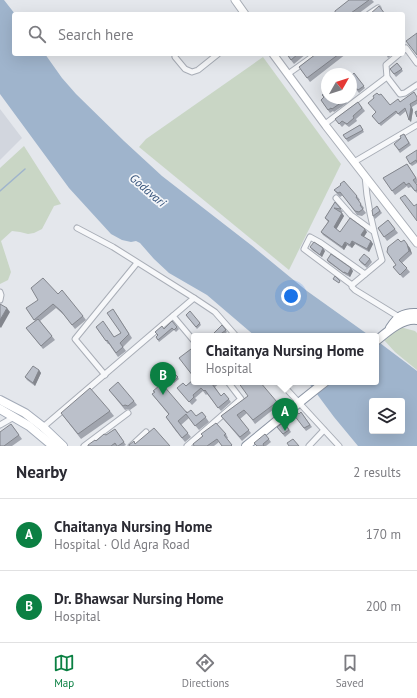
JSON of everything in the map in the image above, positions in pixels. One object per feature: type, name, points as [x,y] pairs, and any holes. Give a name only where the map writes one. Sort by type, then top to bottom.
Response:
[{"type":"main road","points":[[235,0],[244,12]]},
{"type":"main road","points":[[275,56],[364,176],[417,243]]},
{"type":"main road","points":[[389,331],[399,317],[405,314],[417,313]]},
{"type":"main road","points":[[379,339],[400,324],[409,320],[417,320]]},
{"type":"main road","points":[[250,445],[321,385]]},
{"type":"main road","points":[[0,400],[25,413],[53,446]]},
{"type":"main road","points":[[0,409],[40,430],[63,446]]},
{"type":"street","points":[[372,12],[378,8]]},
{"type":"street","points":[[405,49],[406,48],[417,63]]},
{"type":"street","points":[[175,57],[185,69],[192,72],[198,70],[216,56]]},
{"type":"street","points":[[288,74],[313,56]]},
{"type":"street","points":[[397,56],[386,65],[387,77],[400,94],[405,93],[417,85]]},
{"type":"street","points":[[325,124],[387,77]]},
{"type":"street","points":[[354,162],[417,125]]},
{"type":"street","points":[[352,285],[382,260],[373,232],[364,176]]},
{"type":"street","points":[[336,198],[351,215],[373,232]]},
{"type":"street","points":[[78,228],[113,247],[215,312],[233,333]]},
{"type":"street","points":[[365,274],[322,243],[310,237],[304,249],[352,285],[355,290],[399,317]]},
{"type":"street","points":[[104,375],[75,338],[137,263]]},
{"type":"street","points":[[0,292],[0,300]]},
{"type":"street","points":[[40,430],[194,298]]},
{"type":"street","points":[[173,316],[191,337]]},
{"type":"street","points":[[187,446],[241,399],[230,385]]},
{"type":"street","points":[[284,385],[302,400],[324,430],[339,446]]},
{"type":"street","points":[[84,446],[128,413]]},
{"type":"street","points":[[0,425],[14,417]]},
{"type":"street","points":[[309,446],[324,430]]},
{"type":"street","points":[[131,446],[146,432]]},
{"type":"shaded area","points":[[0,109],[22,138],[0,160]]},
{"type":"green space","points":[[263,57],[341,164],[289,270],[139,147],[146,139]]},
{"type":"green space","points":[[24,146],[61,204],[54,206],[42,229],[28,234],[12,231],[1,241],[11,272],[8,280],[0,284],[0,168]]},
{"type":"green space","points":[[400,327],[415,331],[417,333],[417,370],[395,352],[384,340]]},
{"type":"water","name":"Godavari","points":[[0,0],[4,0],[13,12],[12,12],[12,56],[46,56],[62,78],[76,94],[162,176],[251,245],[307,291],[366,333],[251,333],[207,295],[169,273],[140,243],[136,241],[131,242],[122,240],[111,234],[69,188],[0,94]]},
{"type":"water","points":[[379,342],[417,371],[417,446],[358,446],[310,385],[379,385]]},
{"type":"building","points":[[349,0],[369,0],[352,12],[335,11]]},
{"type":"building","points":[[379,6],[384,12],[372,12]]},
{"type":"building","points":[[417,33],[417,55],[406,41]]},
{"type":"building","points":[[288,56],[296,56],[291,60]]},
{"type":"building","points":[[313,56],[336,56],[307,78],[299,67]]},
{"type":"building","points":[[397,63],[402,69],[394,74],[390,69]]},
{"type":"building","points":[[357,77],[364,86],[358,90],[357,89]]},
{"type":"building","points":[[414,92],[417,100],[410,104],[409,120],[405,108],[398,114],[396,111],[379,124],[372,116],[376,112],[368,103],[377,93],[379,95],[381,94],[390,105],[398,99],[400,102]]},
{"type":"building","points":[[358,102],[362,108],[353,116],[354,118],[347,124],[342,121],[339,124],[335,119]]},
{"type":"building","points":[[324,104],[339,104],[332,109],[331,108],[328,110]]},
{"type":"building","points":[[360,125],[363,130],[346,139],[343,135]]},
{"type":"building","points":[[404,134],[409,143],[399,150],[394,144],[401,138],[400,136]]},
{"type":"building","points":[[417,150],[417,162],[416,160],[410,164],[406,157]]},
{"type":"building","points":[[407,164],[416,178],[413,180],[417,185],[417,190],[415,191],[409,183],[406,185],[404,182],[392,191],[383,178]]},
{"type":"building","points":[[344,181],[357,196],[356,197],[361,204],[360,205],[363,209],[359,212],[355,211],[340,192],[338,193],[334,190]]},
{"type":"building","points":[[405,195],[414,206],[417,204],[417,221],[400,198]]},
{"type":"building","points":[[335,202],[341,209],[334,208],[342,213],[334,227],[340,232],[350,218],[365,229],[361,235],[371,241],[367,249],[352,241],[350,245],[345,242],[342,247],[321,232],[329,221],[325,218]]},
{"type":"building","points":[[377,206],[380,211],[373,216],[372,210]]},
{"type":"building","points":[[388,220],[395,229],[384,237],[378,228]]},
{"type":"building","points":[[398,239],[401,242],[404,240],[409,251],[399,260],[407,268],[400,275],[393,267],[396,265],[387,252],[388,247]]},
{"type":"building","points":[[314,242],[323,248],[320,255],[310,247]]},
{"type":"building","points":[[331,254],[351,268],[348,274],[344,273],[327,260]]},
{"type":"building","points":[[364,254],[370,259],[365,265],[359,260]]},
{"type":"building","points":[[335,276],[340,281],[339,283],[333,279]]},
{"type":"building","points":[[43,278],[58,294],[62,290],[83,316],[72,325],[61,311],[53,304],[34,320],[26,308],[38,300],[31,288]]},
{"type":"building","points":[[0,304],[7,308],[0,320]]},
{"type":"building","points":[[113,309],[129,334],[120,343],[123,347],[116,353],[96,327],[103,321],[114,337],[121,333],[107,313]]},
{"type":"building","points":[[190,311],[200,323],[196,327],[186,315]]},
{"type":"building","points":[[38,319],[52,336],[41,346],[26,328]]},
{"type":"building","points":[[172,321],[177,327],[174,330],[172,328],[158,340],[156,337],[158,335],[155,332],[162,326],[164,329]]},
{"type":"building","points":[[222,325],[226,330],[222,333],[214,333]]},
{"type":"building","points":[[191,349],[191,373],[179,358]]},
{"type":"building","points":[[33,366],[39,370],[33,383],[25,377]]},
{"type":"building","points":[[175,374],[178,377],[173,382],[170,378]]},
{"type":"building","points":[[118,382],[134,401],[128,406],[123,406],[109,390]]},
{"type":"building","points":[[191,382],[191,385],[213,385],[221,396],[224,393],[229,399],[218,408],[205,390],[204,391],[201,388],[193,395],[194,397],[189,402],[177,388],[183,383],[186,386]]},
{"type":"building","points":[[163,385],[187,413],[191,410],[196,416],[202,412],[206,417],[195,426],[186,414],[178,421],[188,433],[182,438],[166,417],[169,414],[152,394],[155,392],[153,391],[159,386],[161,387]]},
{"type":"building","points":[[240,385],[263,385],[277,402],[253,420],[244,410],[237,415],[249,430],[240,437],[221,416],[248,396]]},
{"type":"building","points":[[90,388],[110,411],[78,434],[61,413]]},
{"type":"building","points":[[297,412],[299,414],[301,412],[310,425],[304,428],[294,415]]},
{"type":"building","points":[[284,422],[289,430],[283,434],[277,427]]},
{"type":"building","points":[[216,423],[226,434],[224,435],[232,445],[222,446],[217,439],[207,446],[194,446],[193,444],[203,436],[201,434]]},
{"type":"building","points":[[11,424],[19,435],[4,446],[0,446],[0,432]]},
{"type":"building","points":[[154,428],[170,446],[129,446],[134,441],[135,444]]},
{"type":"building","points":[[115,429],[124,442],[118,446],[115,443],[111,446],[88,446],[104,434],[106,435]]},
{"type":"building","points":[[265,434],[269,439],[263,444],[264,446],[257,446],[254,443]]},
{"type":"building","points":[[293,439],[299,446],[289,446],[287,443]]},
{"type":"waterway","points":[[0,191],[25,169]]},
{"type":"place","name":"Dr. Bhawsar Nursing Home","points":[[163,395]]},
{"type":"place","name":"Chaitanya Nursing Home","points":[[285,431]]}]
